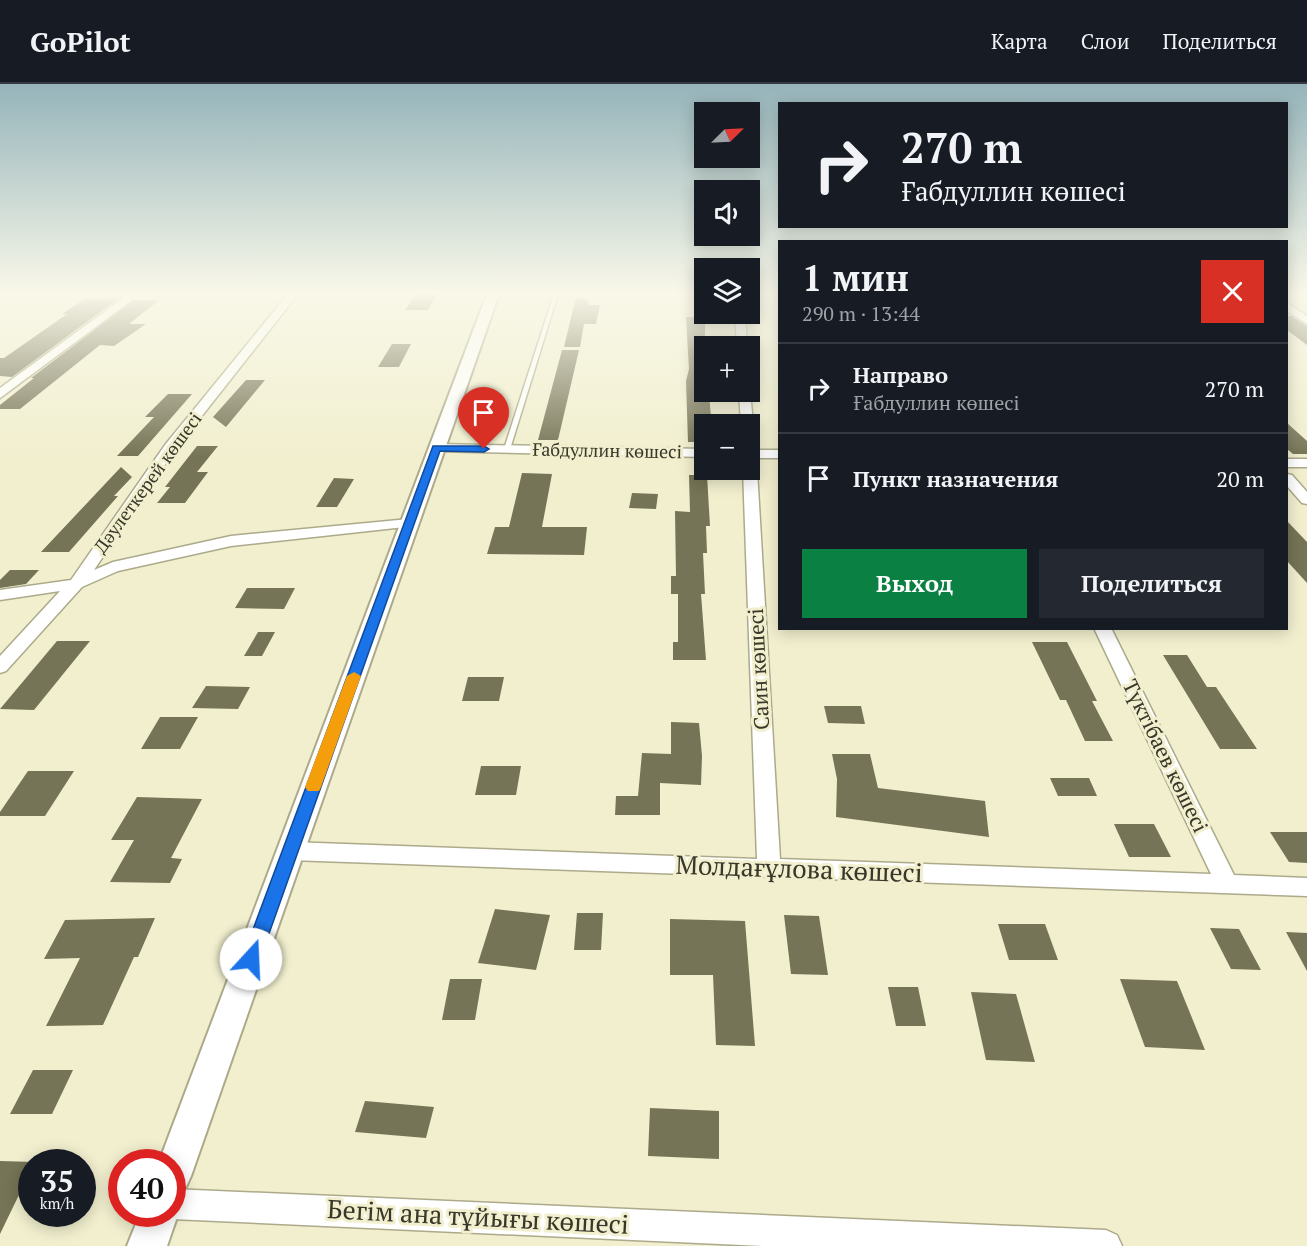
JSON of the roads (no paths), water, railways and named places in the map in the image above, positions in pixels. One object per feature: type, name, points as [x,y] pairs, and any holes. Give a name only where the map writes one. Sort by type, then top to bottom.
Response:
[{"type":"street","points":[[0,394],[62,348]]},
{"type":"street","name":"Дәулеткерей көшесі","points":[[0,667],[76,584],[170,448],[250,348]]},
{"type":"street","points":[[182,1149],[473,348]]},
{"type":"street","name":"Ғабдуллин көшесі","points":[[436,448],[694,453]]},
{"type":"street","points":[[760,454],[778,454]]},
{"type":"street","points":[[1288,463],[1307,463]]},
{"type":"street","points":[[1288,479],[1307,500]]},
{"type":"street","name":"Саин көшесі","points":[[750,480],[769,868]]},
{"type":"street","points":[[0,595],[76,584],[113,567],[231,541],[409,523]]},
{"type":"street","name":"Түктібаев көшесі","points":[[1103,630],[1227,884]]},
{"type":"street","name":"Молдағұлова көшесі","points":[[290,851],[1307,887]]},
{"type":"street","name":"Бегім ана тұйығы көшесі","points":[[186,1205],[1106,1246]]},
{"type":"street","points":[[147,1246],[154,1227]]},
{"type":"lane","points":[[507,449],[539,348]]}]
